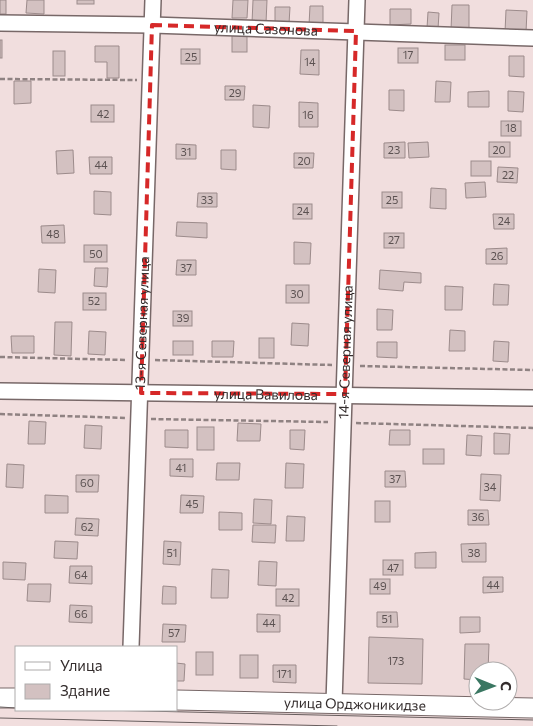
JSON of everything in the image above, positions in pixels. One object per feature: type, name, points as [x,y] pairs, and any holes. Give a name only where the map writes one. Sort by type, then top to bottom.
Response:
[{"type":"main road","points":[[0,698],[15,698]]},
{"type":"main road","name":"улица Орджоникидзе","points":[[178,700],[533,708]]},
{"type":"street","name":"13-я Северная улица","points":[[131,646],[153,0]]},
{"type":"street","name":"14-я Северная улица","points":[[334,703],[357,0]]},
{"type":"street","name":"улица Сазонова","points":[[0,23],[152,25],[533,38]]},
{"type":"street","name":"улица Вавилова","points":[[0,391],[345,394],[533,398]]},
{"type":"path","points":[[0,79],[151,81]]},
{"type":"path","points":[[0,356],[533,370]]},
{"type":"path","points":[[0,414],[140,418],[173,421],[344,422],[533,428]]},
{"type":"highlighted area","points":[[152,25],[356,31],[345,394],[141,393]]},
{"type":"building","points":[[0,0],[6,0],[6,14],[0,14]]},
{"type":"building","points":[[27,0],[44,0],[44,14],[26,13]]},
{"type":"building","points":[[77,0],[94,0],[94,4],[77,4]]},
{"type":"building","points":[[233,0],[248,0],[247,18],[232,18]]},
{"type":"building","points":[[253,0],[267,0],[266,23],[252,23]]},
{"type":"building","points":[[452,5],[469,5],[469,30],[451,30]]},
{"type":"building","points":[[310,6],[323,6],[323,26],[309,25]]},
{"type":"building","points":[[275,7],[290,7],[289,24],[275,24]]},
{"type":"building","points":[[390,9],[411,9],[411,24],[390,25]]},
{"type":"building","points":[[506,10],[527,11],[526,32],[505,32]]},
{"type":"building","points":[[428,12],[439,13],[438,29],[427,28]]},
{"type":"building","points":[[232,33],[247,33],[247,52],[232,52]]},
{"type":"building","points":[[0,40],[2,40],[2,58],[0,58]]},
{"type":"building","points":[[445,45],[465,45],[465,60],[445,60]]},
{"type":"building","points":[[95,46],[119,46],[119,78],[107,78],[107,62],[95,62]]},
{"type":"building","points":[[398,48],[418,48],[418,63],[398,63]]},
{"type":"building","points":[[181,49],[200,49],[200,64],[181,64]]},
{"type":"building","points":[[301,50],[319,50],[319,75],[300,74]]},
{"type":"building","points":[[53,51],[65,51],[65,76],[53,76]]},
{"type":"building","points":[[509,56],[524,56],[524,77],[509,76]]},
{"type":"building","points":[[14,81],[31,81],[31,103],[14,104]]},
{"type":"building","points":[[436,81],[451,82],[450,102],[435,102]]},
{"type":"building","points":[[225,86],[245,86],[244,100],[225,100]]},
{"type":"building","points":[[389,90],[404,90],[404,111],[389,110]]},
{"type":"building","points":[[489,91],[489,107],[468,107],[468,92]]},
{"type":"building","points":[[508,91],[524,92],[523,112],[508,111]]},
{"type":"building","points":[[299,102],[318,103],[318,127],[299,127]]},
{"type":"building","points":[[91,105],[114,105],[114,122],[91,122]]},
{"type":"building","points":[[253,105],[270,106],[269,128],[253,127]]},
{"type":"building","points":[[501,121],[521,121],[521,136],[501,136]]},
{"type":"building","points":[[405,142],[405,158],[384,158],[384,143]]},
{"type":"building","points":[[428,142],[429,157],[409,158],[408,143]]},
{"type":"building","points":[[489,142],[510,142],[510,157],[489,157]]},
{"type":"building","points":[[176,144],[196,145],[196,159],[176,159]]},
{"type":"building","points":[[73,150],[74,173],[57,174],[56,151]]},
{"type":"building","points":[[221,150],[236,150],[236,170],[221,169]]},
{"type":"building","points":[[294,153],[314,153],[313,168],[294,168]]},
{"type":"building","points":[[89,157],[112,157],[112,174],[90,174]]},
{"type":"building","points":[[471,161],[491,161],[491,176],[471,176]]},
{"type":"building","points":[[498,167],[518,168],[517,183],[497,182]]},
{"type":"building","points":[[485,182],[486,197],[466,198],[465,183]]},
{"type":"building","points":[[431,188],[446,189],[446,209],[430,208]]},
{"type":"building","points":[[94,191],[111,192],[111,215],[94,214]]},
{"type":"building","points":[[382,192],[402,192],[402,208],[382,208]]},
{"type":"building","points":[[198,193],[217,193],[217,207],[197,207]]},
{"type":"building","points":[[293,204],[312,204],[312,219],[293,219]]},
{"type":"building","points":[[493,214],[514,214],[514,229],[494,229]]},
{"type":"building","points":[[177,222],[207,223],[207,238],[176,236]]},
{"type":"building","points":[[64,225],[65,243],[42,243],[41,226]]},
{"type":"building","points":[[384,233],[404,233],[404,248],[384,248]]},
{"type":"building","points":[[294,242],[311,243],[310,264],[294,264]]},
{"type":"building","points":[[84,245],[107,245],[107,262],[84,262]]},
{"type":"building","points":[[507,248],[507,264],[486,264],[486,249]]},
{"type":"building","points":[[177,260],[196,260],[196,275],[176,275]]},
{"type":"building","points":[[95,268],[108,268],[107,287],[94,286]]},
{"type":"building","points":[[39,269],[56,270],[55,293],[38,292]]},
{"type":"building","points":[[380,270],[421,273],[421,283],[404,282],[403,291],[379,289]]},
{"type":"building","points":[[494,284],[509,285],[508,305],[493,305]]},
{"type":"building","points":[[286,285],[309,285],[309,303],[286,303]]},
{"type":"building","points":[[445,286],[463,287],[462,310],[445,310]]},
{"type":"building","points":[[83,293],[106,293],[106,310],[83,310]]},
{"type":"building","points":[[377,309],[393,310],[392,330],[377,330]]},
{"type":"building","points":[[173,311],[192,311],[192,326],[173,326]]},
{"type":"building","points":[[55,322],[72,322],[71,356],[54,355]]},
{"type":"building","points":[[292,323],[309,324],[308,346],[291,345]]},
{"type":"building","points":[[450,330],[465,331],[465,351],[449,351]]},
{"type":"building","points":[[89,331],[106,332],[105,355],[88,354]]},
{"type":"building","points":[[11,336],[34,336],[34,353],[12,353]]},
{"type":"building","points":[[259,338],[274,338],[274,358],[259,358]]},
{"type":"building","points":[[173,341],[193,341],[193,355],[173,355]]},
{"type":"building","points":[[212,341],[234,341],[233,357],[212,357]]},
{"type":"building","points":[[494,341],[509,342],[508,362],[493,361]]},
{"type":"building","points":[[377,342],[397,342],[397,358],[377,357]]},
{"type":"building","points":[[29,421],[46,422],[45,444],[28,444]]},
{"type":"building","points":[[238,423],[261,424],[260,441],[237,441]]},
{"type":"building","points":[[85,425],[102,426],[101,449],[84,448]]},
{"type":"building","points":[[197,427],[214,427],[214,450],[197,450]]},
{"type":"building","points":[[165,430],[188,430],[188,448],[165,447]]},
{"type":"building","points":[[290,430],[305,430],[304,450],[290,449]]},
{"type":"building","points":[[390,430],[410,430],[410,445],[389,445]]},
{"type":"building","points":[[494,433],[510,434],[509,454],[494,454]]},
{"type":"building","points":[[467,435],[482,436],[481,456],[466,455]]},
{"type":"building","points":[[423,449],[444,449],[444,464],[423,464]]},
{"type":"building","points":[[170,459],[193,459],[193,477],[170,476]]},
{"type":"building","points":[[217,463],[240,463],[239,480],[216,480]]},
{"type":"building","points":[[286,463],[304,464],[303,488],[285,488]]},
{"type":"building","points":[[7,464],[24,465],[23,488],[6,487]]},
{"type":"building","points":[[385,471],[405,471],[406,487],[385,487]]},
{"type":"building","points":[[481,474],[501,475],[500,501],[480,500]]},
{"type":"building","points":[[76,475],[99,475],[98,492],[76,492]]},
{"type":"building","points":[[45,495],[68,496],[68,513],[45,513]]},
{"type":"building","points":[[181,495],[204,496],[203,513],[180,513]]},
{"type":"building","points":[[254,499],[272,500],[271,524],[253,523]]},
{"type":"building","points":[[375,501],[390,501],[390,522],[375,522]]},
{"type":"building","points":[[468,510],[488,510],[489,525],[468,525]]},
{"type":"building","points":[[219,512],[242,513],[242,530],[219,530]]},
{"type":"building","points":[[287,516],[305,517],[304,541],[286,541]]},
{"type":"building","points":[[76,518],[99,519],[98,536],[75,535]]},
{"type":"building","points":[[253,525],[276,525],[275,543],[252,542]]},
{"type":"building","points":[[55,541],[78,542],[77,559],[54,558]]},
{"type":"building","points":[[164,541],[181,542],[180,565],[163,564]]},
{"type":"building","points":[[486,543],[486,562],[462,562],[461,544]]},
{"type":"building","points":[[436,552],[436,568],[415,568],[415,553]]},
{"type":"building","points":[[383,560],[403,560],[403,575],[383,575]]},
{"type":"building","points":[[259,561],[277,562],[276,586],[258,585]]},
{"type":"building","points":[[3,562],[26,563],[25,580],[3,579]]},
{"type":"building","points":[[70,566],[92,566],[92,584],[69,583]]},
{"type":"building","points":[[212,569],[229,570],[228,598],[211,598]]},
{"type":"building","points":[[483,577],[503,577],[503,592],[483,593]]},
{"type":"building","points":[[370,579],[390,579],[390,594],[370,594]]},
{"type":"building","points":[[28,584],[51,584],[50,602],[27,601]]},
{"type":"building","points":[[163,586],[176,587],[176,604],[162,604]]},
{"type":"building","points":[[276,589],[299,589],[299,606],[276,606]]},
{"type":"building","points":[[70,605],[92,606],[92,623],[69,622]]},
{"type":"building","points":[[377,612],[397,612],[398,627],[377,627]]},
{"type":"building","points":[[257,614],[280,615],[280,632],[257,632]]},
{"type":"building","points":[[460,617],[480,617],[480,632],[460,633]]},
{"type":"building","points":[[163,624],[186,625],[185,642],[162,642]]},
{"type":"building","points":[[369,637],[423,639],[422,684],[368,683]]},
{"type":"building","points":[[465,644],[489,644],[488,661],[468,661],[468,679],[464,679]]},
{"type":"building","points":[[196,652],[213,652],[213,675],[196,675]]},
{"type":"building","points":[[240,655],[258,655],[258,678],[240,678]]},
{"type":"building","points":[[178,663],[185,664],[184,681],[178,681]]},
{"type":"building","points":[[273,665],[296,665],[296,683],[273,682]]},
{"type":"tram line","points":[[0,707],[15,708]]},
{"type":"tram line","points":[[144,711],[533,720]]},
{"type":"tram line","points":[[0,718],[337,726]]}]
